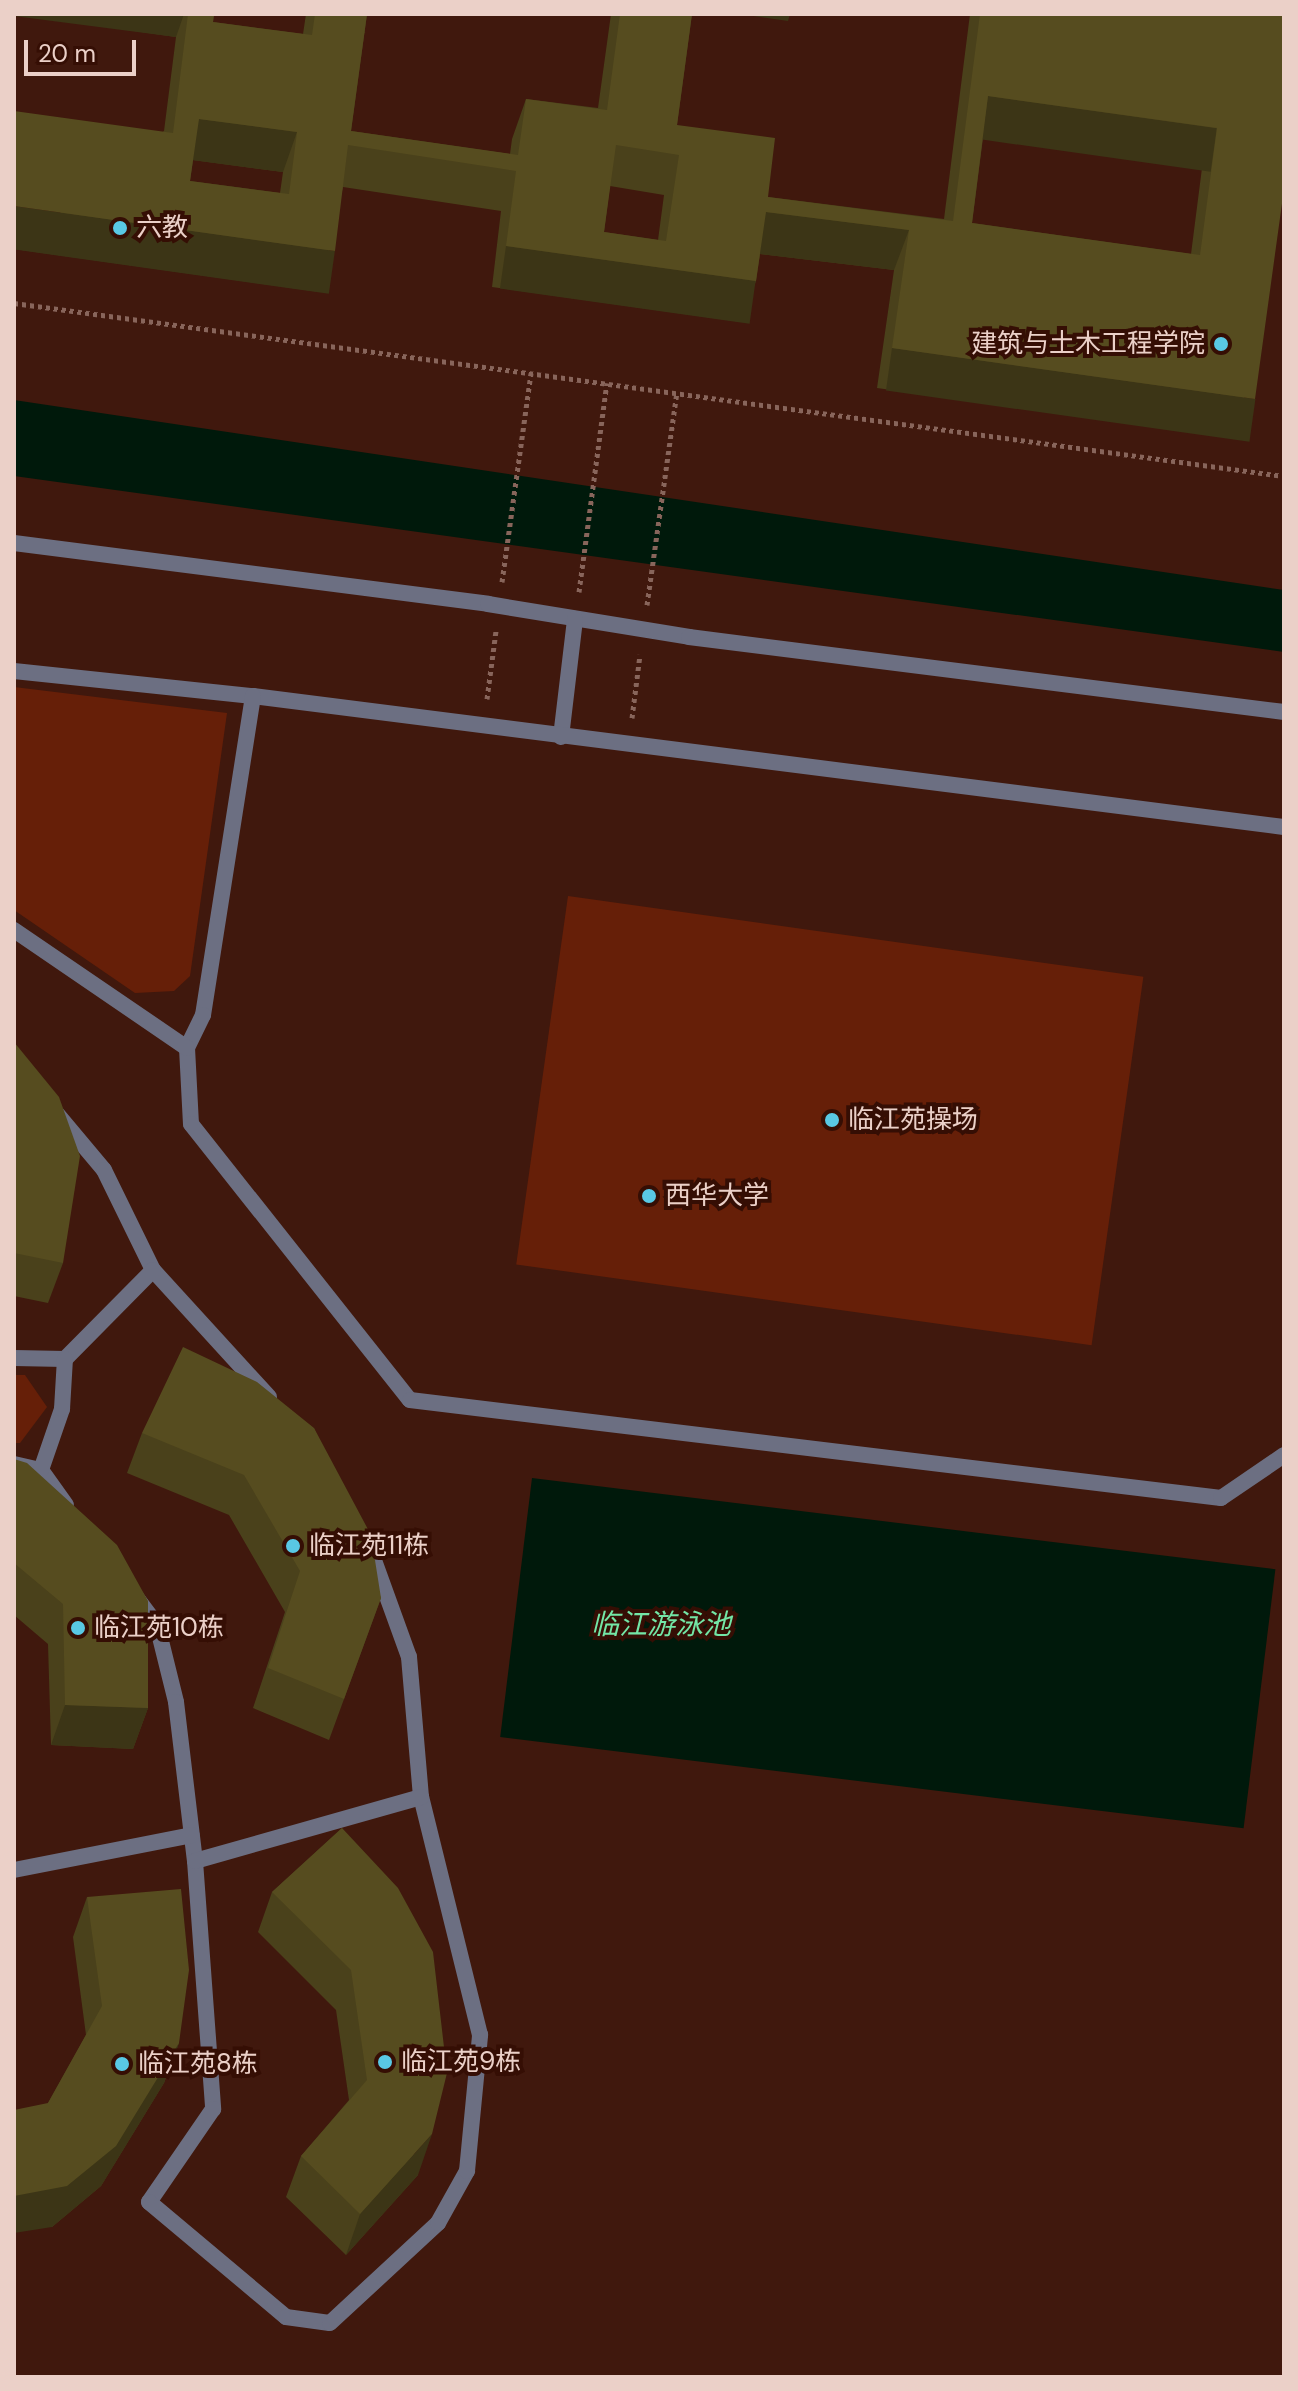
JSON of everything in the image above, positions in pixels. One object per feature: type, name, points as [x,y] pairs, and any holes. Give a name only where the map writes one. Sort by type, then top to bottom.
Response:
[{"type":"street","points":[[14,543],[1284,712]]},
{"type":"street","points":[[561,737],[575,619]]},
{"type":"street","points":[[14,671],[253,696],[1284,827]]},
{"type":"street","points":[[253,696],[203,1015],[187,1048],[191,1124],[410,1400],[1221,1498],[1284,1455]]},
{"type":"street","points":[[14,930],[187,1048]]},
{"type":"street","points":[[44,1099],[104,1170],[153,1270],[286,1416]]},
{"type":"street","points":[[41,1470],[62,1409],[65,1359],[153,1270]]},
{"type":"street","points":[[14,1358],[65,1359]]},
{"type":"street","points":[[14,1464],[41,1470],[76,1518]]},
{"type":"street","points":[[121,1578],[157,1625],[176,1702],[195,1861],[213,2109],[149,2202],[286,2317],[330,2323],[438,2223],[467,2171],[480,2035],[421,1797],[409,1657],[358,1525]]},
{"type":"street","points":[[195,1861],[421,1797]]},
{"type":"street","points":[[14,1870],[192,1835]]},
{"type":"path","points":[[14,303],[1284,476]]},
{"type":"path","points":[[505,562],[531,373]]},
{"type":"path","points":[[581,574],[607,383]]},
{"type":"path","points":[[650,585],[677,392]]},
{"type":"shaded area","points":[[14,687],[227,713],[190,976],[174,991],[135,993],[14,910]]},
{"type":"shaded area","name":"临江苑操场","points":[[568,896],[1143,977],[1092,1345],[516,1264]]},
{"type":"shaded area","points":[[14,1375],[25,1375],[47,1407],[20,1443],[14,1443]]},
{"type":"water","points":[[14,400],[1284,590],[1284,652],[14,476]]},
{"type":"water","name":"临江游泳池","points":[[532,1478],[1275,1569],[1244,1828],[500,1737]]},
{"type":"building","name":"六教","points":[[188,14],[214,14],[213,22],[312,35],[315,14],[367,14],[351,131],[518,155],[526,99],[607,110],[620,14],[692,14],[677,125],[775,138],[768,197],[953,221],[980,14],[1284,16],[1284,189],[1255,399],[892,348],[909,230],[766,212],[756,281],[506,246],[516,171],[348,145],[335,251],[14,206],[14,111],[173,133]],"holes":[[[988,96],[1217,128],[1200,255],[972,223]],[[199,119],[297,132],[289,194],[190,181]],[[616,145],[679,155],[666,241],[604,232]]]},
{"type":"building","points":[[14,1042],[59,1097],[80,1156],[63,1263],[14,1253]]},
{"type":"building","name":"临江苑11栋","points":[[183,1347],[257,1382],[314,1428],[371,1535],[381,1598],[344,1699],[268,1668],[300,1571],[244,1475],[142,1433]]},
{"type":"building","points":[[14,1459],[27,1463],[117,1545],[148,1601],[148,1708],[65,1705],[63,1604],[14,1563]]},
{"type":"building","name":"临江苑9栋","points":[[342,1828],[398,1888],[433,1952],[447,2073],[432,2134],[360,2214],[301,2156],[367,2080],[351,1970],[272,1892]]},
{"type":"building","name":"临江苑8栋","points":[[181,1889],[189,1970],[179,2043],[116,2146],[67,2186],[14,2196],[14,2110],[48,2103],[102,2006],[87,1897]]},
{"type":"place","name":"六教","points":[[120,228]]},
{"type":"place","name":"建筑与土木工程学院","points":[[1221,344]]},
{"type":"place","name":"临江苑操场","points":[[832,1120]]},
{"type":"place","name":"西华大学","points":[[649,1196]]},
{"type":"place","name":"临江苑11栋","points":[[293,1546]]},
{"type":"place","name":"临江苑10栋","points":[[78,1628]]},
{"type":"place","name":"临江苑9栋","points":[[385,2062]]},
{"type":"place","name":"临江苑8栋","points":[[122,2064]]}]
